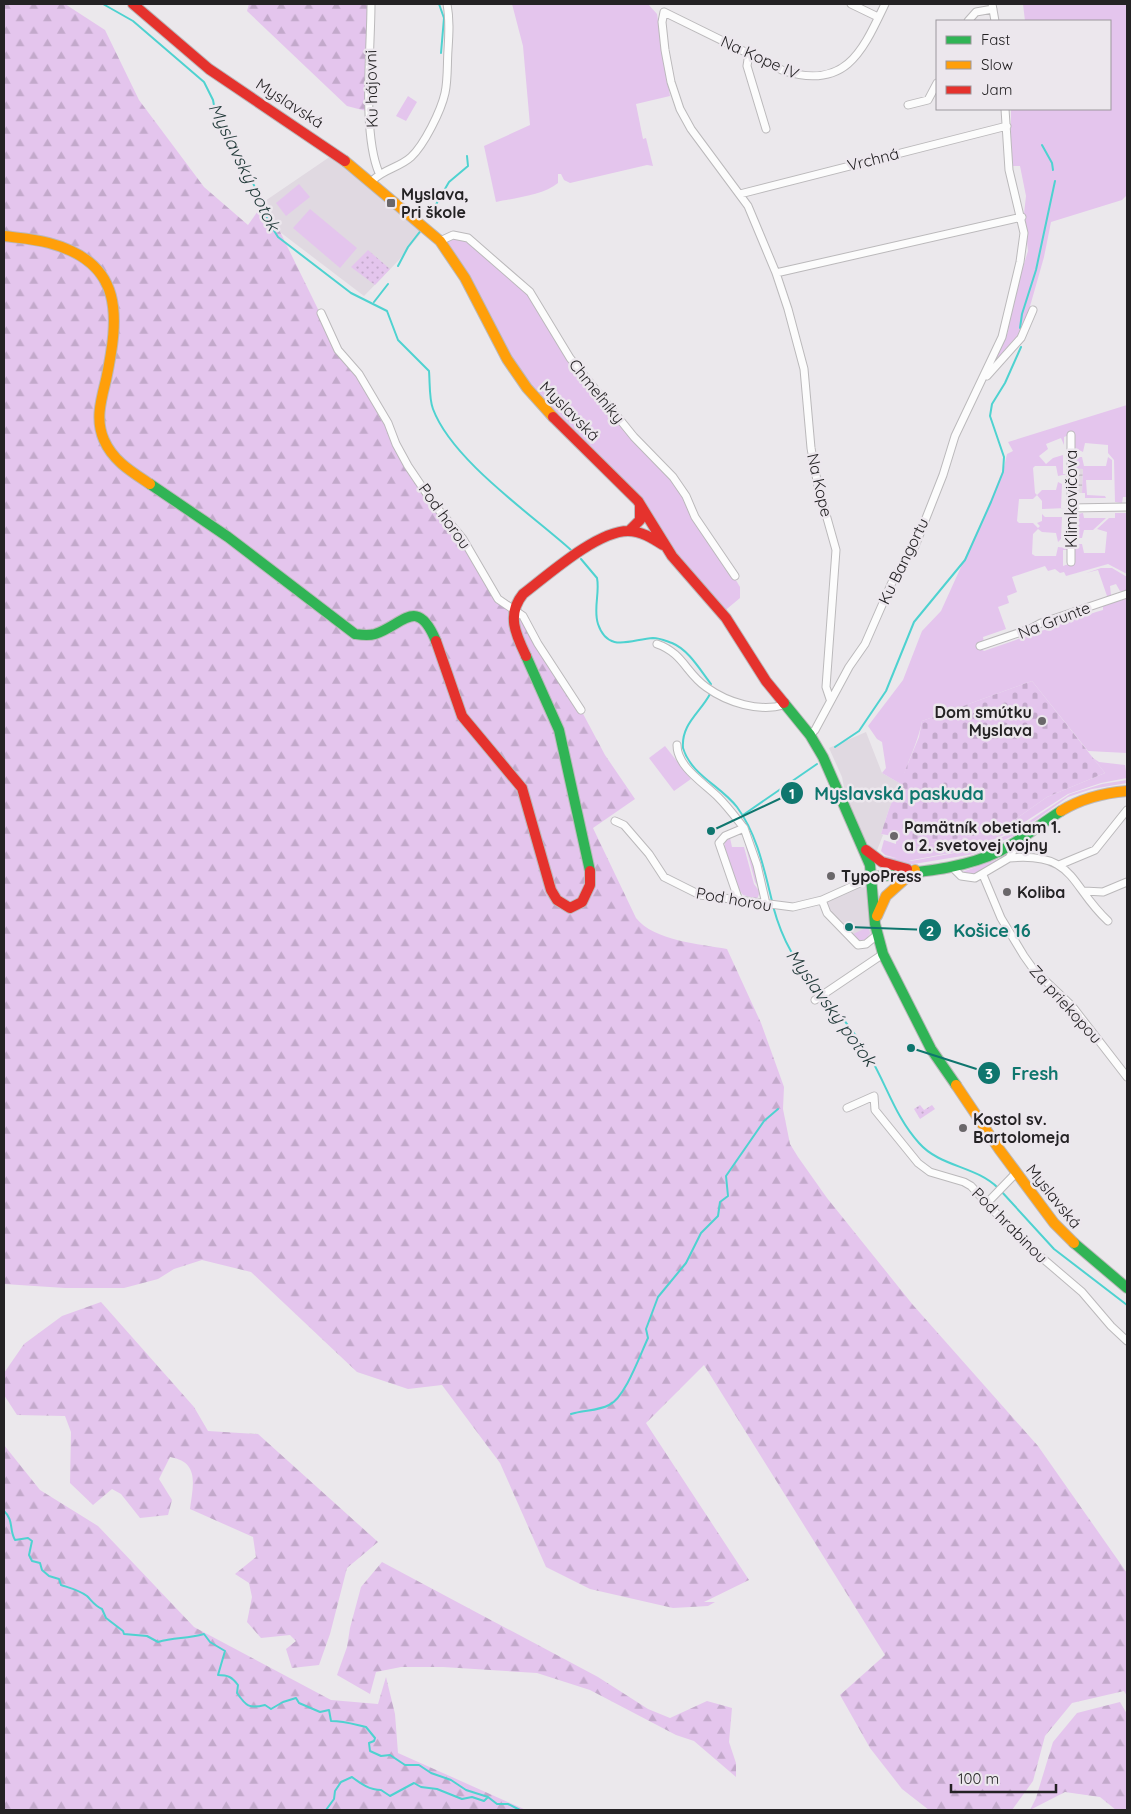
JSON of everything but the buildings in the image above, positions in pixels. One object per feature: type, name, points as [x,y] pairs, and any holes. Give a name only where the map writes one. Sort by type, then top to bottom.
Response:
[{"type":"street","name":"Myslavská","points":[[133,4],[209,69],[375,177],[440,241],[465,278],[507,359],[526,388],[638,501],[665,547],[726,618],[766,681],[810,735],[823,757],[868,861],[872,877],[875,924],[883,954],[945,1072],[1016,1173],[1061,1231],[1127,1288]]},
{"type":"street","name":"Ku hájovni","points":[[371,4],[371,119],[375,177]]},
{"type":"street","points":[[375,177],[399,166],[412,156],[431,127],[443,102],[450,24],[447,4]]},
{"type":"street","points":[[851,4],[878,17]]},
{"type":"street","name":"Na Kope IV","points":[[664,12],[801,76],[831,74],[843,69],[862,49],[885,4]]},
{"type":"street","points":[[969,20],[976,12],[993,6],[995,20]]},
{"type":"street","name":"Na Kope","points":[[664,12],[662,33],[671,82],[680,109],[691,128],[748,206],[776,273],[788,308],[804,369],[811,448],[818,486],[836,550],[826,687],[830,700]]},
{"type":"street","points":[[749,53],[747,66],[766,128]]},
{"type":"street","points":[[908,105],[928,100],[936,85]]},
{"type":"street","name":"Ku Bangortu","points":[[810,735],[815,730],[830,700],[865,644],[893,580],[915,546],[944,475],[955,436],[1002,337],[1024,245],[1022,217],[1009,170],[1005,110]]},
{"type":"street","name":"Vrchná","points":[[740,194],[1007,126]]},
{"type":"street","points":[[776,273],[1022,217]]},
{"type":"street","name":"Chmeľníky","points":[[440,241],[454,235],[468,238],[530,292],[570,358],[634,437],[664,466],[682,488],[695,517],[735,576]]},
{"type":"street","points":[[4,236],[52,243],[71,250],[99,269],[110,283],[117,314],[99,410],[98,425],[102,440],[124,466],[228,536],[356,634],[377,635],[397,621],[407,617],[418,618],[426,622],[434,636],[462,716],[522,788],[554,897],[566,907],[576,906],[587,898],[590,880],[569,770],[559,730],[515,632],[513,610],[523,594],[595,542],[615,532],[630,530],[648,535],[665,547]]},
{"type":"street","name":"Ku Bangortu","points":[[983,380],[1021,338],[1033,310]]},
{"type":"street","name":"Pod horou","points":[[321,312],[338,350],[359,374],[388,423],[396,444],[408,466],[432,503],[463,539],[498,599],[523,616],[538,644],[581,710]]},
{"type":"street","name":"Klimkovičova","points":[[1071,435],[1071,562]]},
{"type":"street","points":[[630,530],[639,523],[642,517],[638,501]]},
{"type":"street","points":[[1071,508],[1127,507]]},
{"type":"street","name":"Na Grunte","points":[[980,646],[1030,629],[1041,622],[1127,594]]},
{"type":"street","points":[[657,644],[680,656],[706,687],[726,697],[759,708],[784,705]]},
{"type":"street","points":[[677,745],[679,754],[693,776],[722,802],[744,828],[768,905]]},
{"type":"street","points":[[872,877],[950,866],[982,858],[1012,844],[1059,810],[1077,800],[1101,793],[1127,791]]},
{"type":"street","points":[[1059,865],[1095,850],[1127,810]]},
{"type":"street","name":"Pod horou","points":[[615,821],[624,826],[649,854],[664,877],[692,893],[793,907],[822,900],[872,877]]},
{"type":"street","points":[[739,901],[719,843],[725,836],[744,828]]},
{"type":"street","points":[[859,843],[873,857],[882,862],[915,870]]},
{"type":"street","points":[[1009,858],[1012,844]]},
{"type":"street","points":[[950,866],[961,876],[968,878],[983,875],[1009,858],[1038,858],[1059,865],[1064,867],[1098,912],[1108,922]]},
{"type":"street","points":[[875,924],[886,896],[915,870]]},
{"type":"street","name":"Za priekopou","points":[[983,875],[1001,918],[1029,963],[1072,1006],[1127,1077]]},
{"type":"street","points":[[1084,891],[1104,892],[1127,882]]},
{"type":"street","points":[[822,900],[827,913],[858,945],[866,944],[877,935]]},
{"type":"street","points":[[814,1000],[883,954]]},
{"type":"street","name":"Pod hrabinou","points":[[847,1108],[874,1096],[875,1110],[918,1163],[930,1172],[968,1184],[1020,1239],[1082,1292],[1111,1326],[1127,1341]]},
{"type":"street","points":[[987,1202],[1016,1173]]},
{"type":"shaded area","points":[[331,156],[422,232],[398,261],[364,296],[280,232],[265,201]]},
{"type":"shaded area","points":[[1076,468],[1083,468],[1082,493],[1076,493]]},
{"type":"shaded area","points":[[866,732],[882,773],[901,784],[889,809],[881,834],[883,835],[876,853],[862,838],[846,798],[842,777],[829,748]]},
{"type":"shaded area","points":[[873,877],[877,935],[863,945],[827,913],[822,900]]},
{"type":"green space","points":[[4,4],[65,4],[105,30],[139,100],[204,187],[248,225],[265,201],[338,350],[353,366],[408,466],[463,539],[498,599],[523,616],[581,710],[605,755],[635,799],[593,828],[636,918],[644,926],[666,937],[727,949],[761,1023],[784,1087],[783,1109],[790,1144],[798,1157],[827,1198],[913,1305],[1038,1446],[1127,1573],[1127,1696],[1124,1691],[1072,1703],[1045,1736],[1033,1781],[1012,1810],[929,1810],[902,1789],[870,1748],[840,1695],[885,1655],[704,1365],[646,1423],[749,1580],[704,1602],[715,1602],[708,1606],[673,1608],[590,1589],[546,1567],[500,1463],[442,1385],[408,1389],[357,1372],[251,1272],[202,1260],[174,1269],[158,1279],[124,1288],[65,1288],[4,1284]]},
{"type":"green space","points":[[249,4],[371,4],[370,112],[347,106],[247,11]]},
{"type":"green space","points":[[512,4],[648,4],[657,14],[670,96],[636,104],[643,139],[646,138],[653,166],[647,165],[570,183],[564,180],[561,174],[558,174],[558,183],[552,187],[528,195],[496,202],[484,146],[530,125],[523,46]]},
{"type":"green space","points":[[1023,4],[1127,4],[1127,195],[1122,200],[1051,222],[1044,257],[1023,331],[986,375],[1008,332],[1010,309],[1028,251],[1024,214],[1026,196],[1020,166],[1011,166],[1011,110],[1111,110],[1111,20],[1025,20]]},
{"type":"green space","points":[[408,96],[417,102],[406,121],[396,116]]},
{"type":"green space","points":[[299,184],[310,197],[286,216],[276,203]]},
{"type":"green space","points":[[310,209],[357,248],[340,268],[293,228]]},
{"type":"green space","points":[[460,235],[520,283],[555,336],[686,496],[740,587],[740,598],[722,613],[697,586],[647,513],[538,401],[440,241]]},
{"type":"green space","points":[[368,250],[390,269],[375,285],[351,267]]},
{"type":"green space","points":[[1127,405],[1127,497],[1123,497],[1122,503],[1115,502],[1114,460],[1108,453],[1108,445],[1085,443],[1083,452],[1075,448],[1074,433],[1064,437],[1064,445],[1061,438],[1046,444],[1048,449],[1039,456],[1046,464],[1053,458],[1063,455],[1063,474],[1068,474],[1058,476],[1056,466],[1035,466],[1033,468],[1035,493],[1037,495],[1033,499],[1019,499],[1017,521],[1019,523],[1033,523],[1038,528],[1040,526],[1037,523],[1042,521],[1042,514],[1045,517],[1062,517],[1061,539],[1058,542],[1056,533],[1042,532],[1038,529],[1033,534],[1032,554],[1035,556],[1056,556],[1058,547],[1067,548],[1068,550],[1063,550],[1063,566],[1074,562],[1075,544],[1082,544],[1084,553],[1105,553],[1107,532],[1097,529],[1109,518],[1115,518],[1115,513],[1127,513],[1127,574],[1108,564],[1066,576],[1064,572],[1060,573],[1055,569],[1048,571],[1045,566],[1012,577],[1017,592],[1007,596],[1009,603],[998,607],[1006,629],[983,637],[984,642],[981,649],[984,651],[1030,635],[1040,629],[1041,631],[1103,610],[1103,605],[1127,597],[1127,753],[1088,751],[1032,681],[922,721],[901,784],[882,773],[886,768],[882,742],[877,739],[868,726],[903,680],[922,631],[941,611],[984,516],[1004,467],[1007,454],[1013,451],[1008,442]]},
{"type":"green space","points":[[1082,457],[1084,466],[1106,466],[1108,457],[1112,460],[1112,480],[1086,480],[1087,495],[1105,496],[1106,498],[1085,498],[1085,493],[1082,493],[1083,469],[1075,468],[1075,460]]},
{"type":"green space","points":[[1058,482],[1062,484],[1061,508],[1067,508],[1042,509],[1042,501],[1037,495],[1042,490],[1056,490]]},
{"type":"green space","points":[[1083,513],[1084,518],[1106,518],[1093,530],[1084,530],[1082,538],[1076,538],[1074,524],[1079,524],[1078,514]]},
{"type":"green space","points":[[1101,568],[1112,568],[1127,577],[1127,591],[1120,591],[1116,584],[1110,586],[1111,595],[1103,599],[1107,596],[1098,570],[1086,573]]},
{"type":"green space","points":[[1032,681],[1105,773],[1047,797],[1010,823],[982,834],[915,847],[903,843],[893,836],[881,834],[889,809],[919,737],[922,721]]},
{"type":"green space","points":[[665,746],[691,779],[674,791],[649,758]]},
{"type":"green space","points":[[1093,758],[1099,762],[1125,765],[1127,778],[1101,783],[1068,794],[1006,834],[972,849],[907,861],[885,855],[881,851],[884,840],[896,844],[896,837],[915,847],[982,834],[1010,823],[1047,797],[1105,773]]},
{"type":"green space","points":[[1127,780],[1127,783],[1092,789],[1068,797],[1015,835],[974,854],[908,865],[896,864],[879,855],[911,861],[976,849],[1013,832],[1070,794],[1102,784]]},
{"type":"green space","points":[[743,836],[746,839],[759,888],[755,882]]},
{"type":"green space","points":[[730,838],[732,847],[744,847],[754,884],[760,892],[757,899],[743,895],[738,888],[724,846],[725,842]]},
{"type":"green space","points":[[1004,857],[975,875],[962,872]]},
{"type":"green space","points":[[868,927],[870,933],[866,940],[859,941],[851,935]]},
{"type":"green space","points":[[920,1105],[924,1110],[932,1105],[935,1109],[920,1119],[914,1109]]},
{"type":"green space","points":[[101,1302],[194,1407],[208,1431],[258,1434],[378,1542],[347,1568],[330,1634],[319,1665],[292,1668],[286,1649],[296,1641],[290,1635],[261,1638],[247,1622],[252,1597],[249,1583],[235,1574],[256,1557],[253,1537],[190,1509],[193,1483],[190,1469],[186,1464],[170,1457],[159,1479],[172,1500],[168,1515],[140,1518],[121,1494],[112,1489],[93,1505],[70,1483],[71,1432],[65,1416],[17,1415],[4,1395],[4,1373],[24,1344],[62,1316]]},
{"type":"green space","points":[[4,1445],[40,1490],[98,1526],[194,1627],[331,1700],[378,1704],[386,1677],[395,1714],[398,1753],[526,1810],[4,1810]]},
{"type":"green space","points":[[382,1562],[598,1677],[648,1709],[670,1718],[707,1701],[732,1708],[729,1742],[736,1763],[736,1777],[694,1741],[676,1735],[590,1690],[537,1673],[443,1667],[401,1667],[376,1672],[370,1694],[337,1675],[347,1647],[361,1587]]},
{"type":"green space","points":[[1120,1702],[1127,1714],[1127,1810],[1116,1810],[1100,1797],[1065,1792],[1030,1810],[1036,1798],[1053,1742],[1077,1713]]},
{"type":"waterway","name":"Myslavský potok","points":[[103,4],[133,21],[204,82],[213,100],[216,116],[234,144],[262,202],[268,221],[278,237],[351,293],[387,311],[398,340],[429,371],[430,396],[433,409],[443,428],[457,447],[474,467],[571,550]]},
{"type":"waterway","points":[[439,4],[444,18],[441,53]]},
{"type":"waterway","points":[[1042,145],[1052,163],[1053,170]]},
{"type":"waterway","points":[[431,213],[449,182],[468,166],[467,156]]},
{"type":"waterway","points":[[1020,328],[1022,314],[1036,270],[1055,181]]},
{"type":"waterway","points":[[398,266],[408,247],[422,229]]},
{"type":"waterway","points":[[374,302],[388,284]]},
{"type":"waterway","points":[[835,747],[859,731],[886,691],[914,622],[965,560],[1003,472],[1004,457],[990,416],[992,404],[1005,383],[1021,347]]},
{"type":"waterway","name":"Myslavský potok","points":[[581,559],[597,578],[596,607],[598,624],[602,633],[608,639],[621,643],[656,638],[672,643],[689,655],[711,684]]},
{"type":"waterway","name":"Myslavský potok","points":[[710,694],[688,725],[683,740],[683,748],[699,773],[730,800],[744,817],[755,840],[772,901]]},
{"type":"waterway","points":[[743,815],[817,764]]},
{"type":"waterway","name":"Myslavský potok","points":[[773,906],[781,931],[791,952],[804,972],[821,992]]},
{"type":"waterway","name":"Myslavský potok","points":[[824,996],[865,1049],[904,1123],[919,1143],[937,1157],[979,1175],[998,1188]]},
{"type":"waterway","points":[[571,1414],[605,1407],[615,1401],[621,1394],[632,1375],[648,1338],[646,1329],[658,1297],[686,1263],[701,1233],[718,1216],[720,1202],[728,1196],[726,1176],[764,1121],[778,1109]]},
{"type":"waterway","name":"Myslavský potok","points":[[1001,1191],[1054,1249],[1127,1305]]},
{"type":"waterway","points":[[4,1511],[9,1518],[15,1540],[28,1538],[32,1541],[29,1555],[32,1561],[40,1563],[42,1570],[49,1576],[59,1579],[61,1585],[87,1596],[95,1605],[102,1609],[106,1618],[123,1631],[124,1634],[147,1636],[158,1642],[204,1634],[210,1642],[225,1651],[218,1675],[227,1676],[234,1680],[238,1685],[237,1693],[248,1705],[255,1707],[265,1705],[271,1709],[283,1702],[296,1698],[299,1703],[320,1712],[329,1710],[331,1721],[366,1727],[375,1738],[374,1741],[369,1743],[370,1751],[381,1756],[390,1755],[405,1765],[419,1765],[431,1773],[451,1780],[466,1790],[488,1797],[497,1804],[508,1804],[520,1810]]},
{"type":"waterway","points":[[326,1810],[334,1799],[335,1791],[341,1782],[352,1777],[366,1786],[381,1790],[390,1796],[414,1783],[421,1787],[437,1789],[462,1799],[472,1797],[484,1801],[488,1797]]},
{"type":"traffic: fast","points":[[150,484],[228,537],[355,634],[375,634],[402,620],[416,616],[422,619],[429,627],[436,641]]},
{"type":"traffic: fast","points":[[526,656],[559,730],[590,871]]},
{"type":"traffic: fast","points":[[784,703],[810,735],[823,757],[870,865],[875,924],[883,954],[931,1049],[956,1085]]},
{"type":"traffic: fast","points":[[873,877],[922,872],[954,866],[985,857],[1016,842],[1061,811]]},
{"type":"traffic: fast","points":[[1074,1243],[1127,1288]]},
{"type":"traffic: slow","points":[[345,161],[440,241],[465,278],[507,359],[527,388],[553,417]]},
{"type":"traffic: slow","points":[[4,236],[49,243],[74,252],[92,264],[104,279],[111,295],[114,314],[110,357],[99,418],[101,432],[112,454],[150,484]]},
{"type":"traffic: slow","points":[[1061,811],[1093,797],[1127,791]]},
{"type":"traffic: slow","points":[[877,916],[886,896],[915,870]]},
{"type":"traffic: slow","points":[[956,1085],[999,1149],[1054,1223],[1074,1243]]},
{"type":"traffic: jam","points":[[133,4],[209,69],[345,161]]},
{"type":"traffic: jam","points":[[553,417],[638,501],[672,556],[726,618],[766,681],[784,703]]},
{"type":"traffic: jam","points":[[630,530],[640,520],[640,506]]},
{"type":"traffic: jam","points":[[526,656],[514,625],[515,610],[523,594],[573,555],[602,538],[616,533],[637,532],[651,537],[663,545]]},
{"type":"traffic: jam","points":[[436,641],[462,716],[522,788],[551,890],[557,900],[570,908],[582,902],[590,885],[590,871]]},
{"type":"traffic: jam","points":[[866,850],[882,862],[907,869]]},
{"type":"place","name":"Myslava, Pri škole","points":[[391,203]]},
{"type":"place","name":"Dom smútku Myslava","points":[[1042,721]]},
{"type":"place","name":"Myslavská paskuda","points":[[711,831]]},
{"type":"place","name":"Pamätník obetiam 1. a 2. svetovej vojny","points":[[894,836]]},
{"type":"place","name":"TypoPress","points":[[831,876]]},
{"type":"place","name":"Koliba","points":[[1007,892]]},
{"type":"place","name":"Košice 16","points":[[849,927]]},
{"type":"place","name":"Fresh","points":[[911,1048]]},
{"type":"place","name":"Kostol sv. Bartolomeja","points":[[963,1128]]}]
